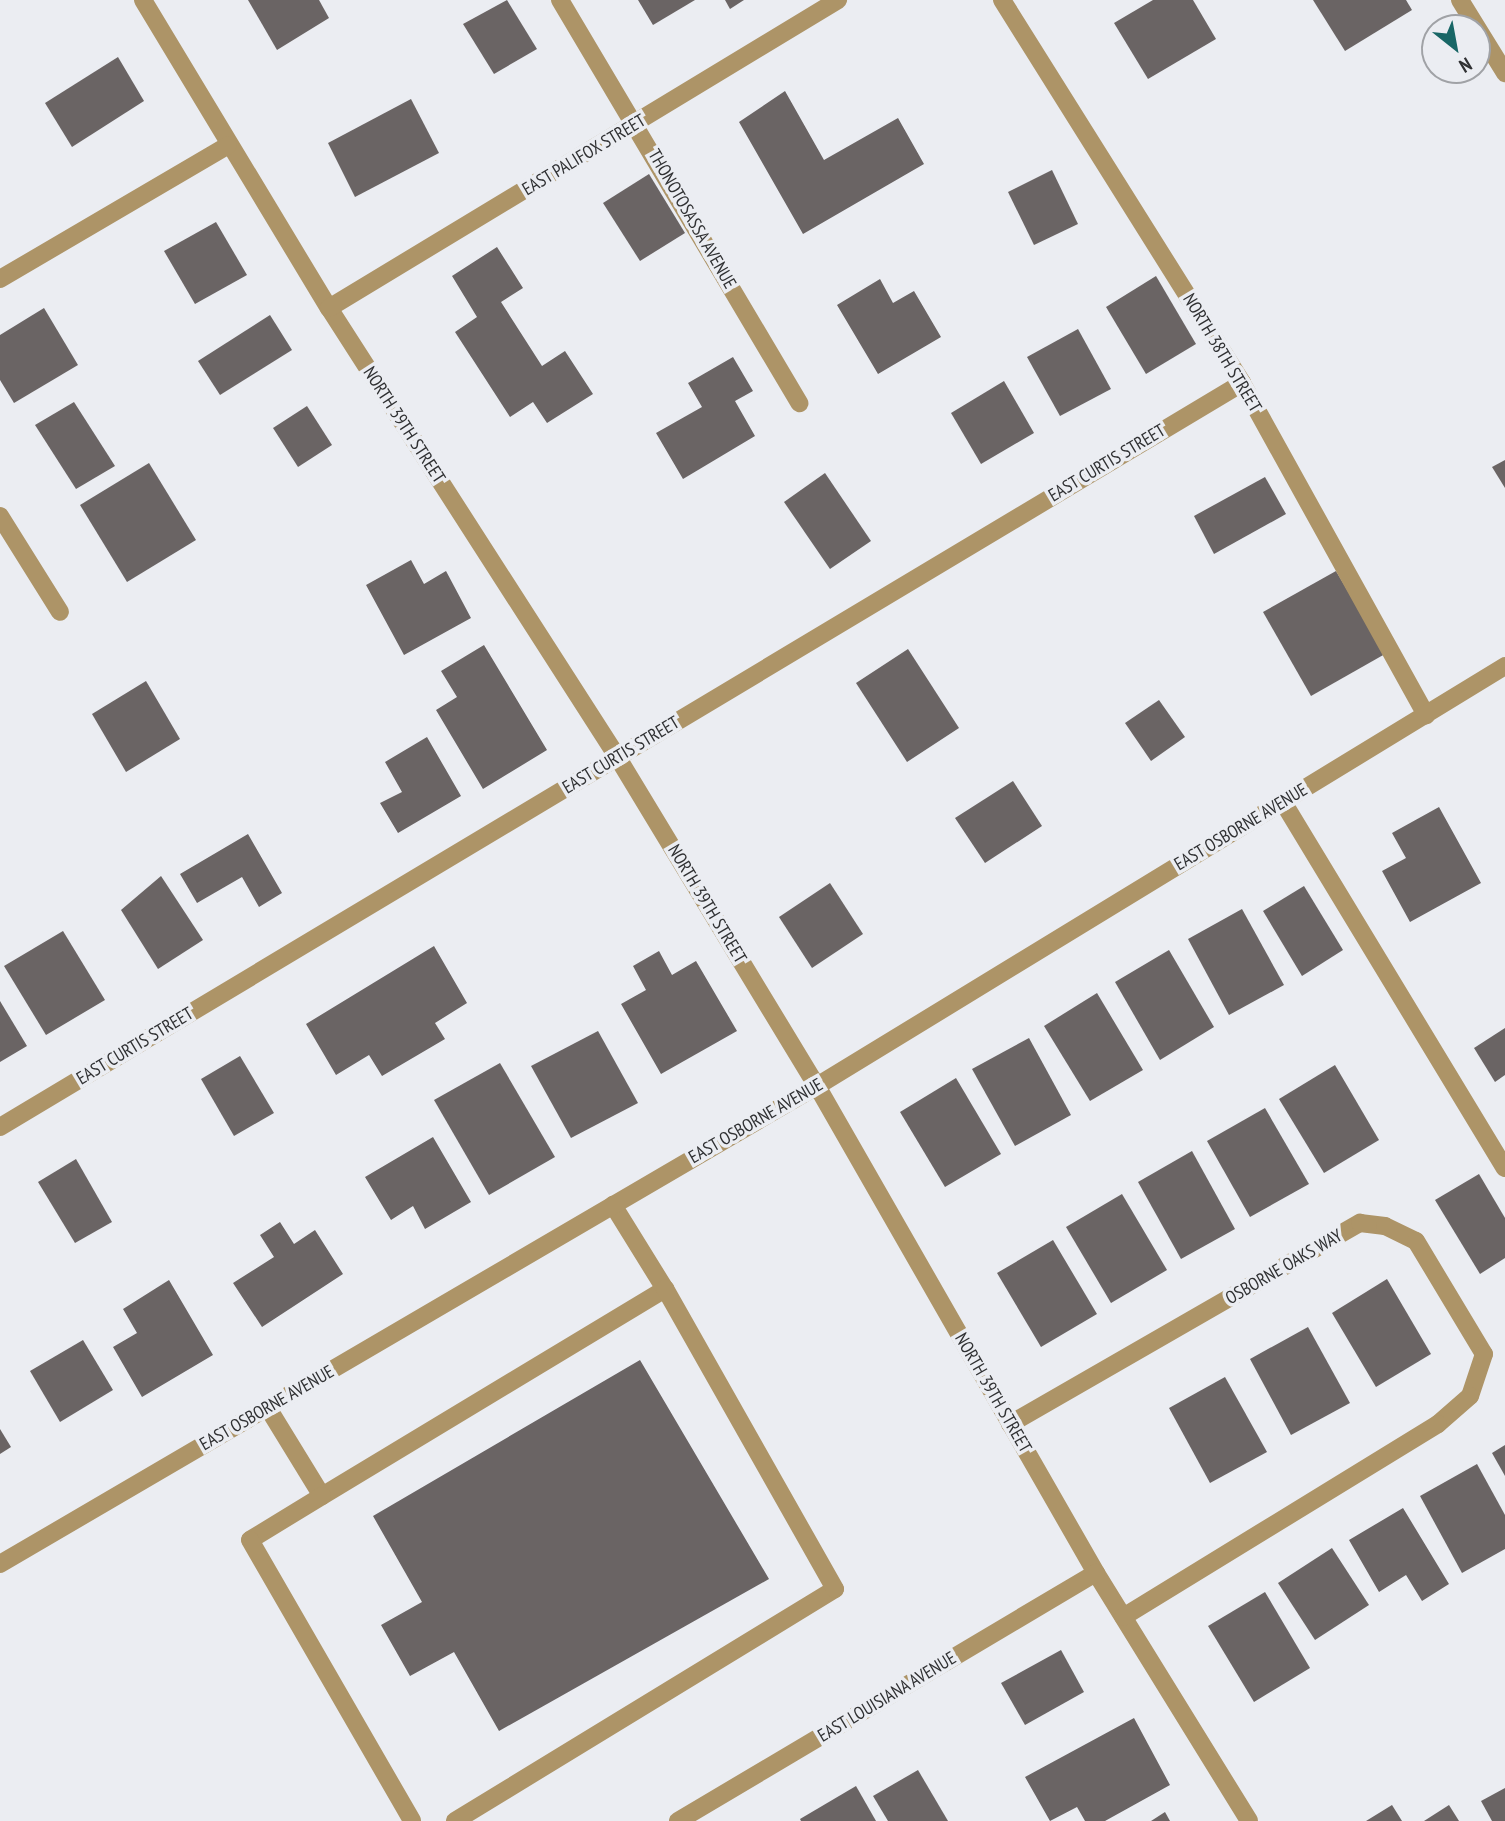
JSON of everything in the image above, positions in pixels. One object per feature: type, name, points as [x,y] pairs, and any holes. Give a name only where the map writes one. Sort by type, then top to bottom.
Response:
[{"type":"street","name":"NORTH 39TH STREET","points":[[143,0],[228,145],[329,308],[618,758],[817,1086],[1096,1573],[1249,1821]]},
{"type":"street","name":"THONOTOSASSA AVENUE","points":[[560,0],[636,124],[799,403]]},
{"type":"street","name":"EAST PALIFOX STREET","points":[[329,308],[838,0]]},
{"type":"street","name":"NORTH 38TH STREET","points":[[1002,0],[1242,383],[1426,715]]},
{"type":"street","points":[[1460,0],[1505,73]]},
{"type":"street","points":[[0,279],[228,145]]},
{"type":"street","name":"EAST CURTIS STREET","points":[[0,1127],[1242,383]]},
{"type":"street","points":[[0,516],[60,612]]},
{"type":"street","name":"EAST OSBORNE AVENUE","points":[[0,1564],[817,1086],[1505,666]]},
{"type":"street","points":[[1283,802],[1505,1168]]},
{"type":"street","points":[[455,1821],[835,1589],[665,1289],[613,1205]]},
{"type":"street","name":"OSBORNE OAKS WAY","points":[[1010,1424],[1360,1223],[1385,1226],[1416,1241],[1484,1354],[1470,1396],[1438,1424],[1123,1617]]},
{"type":"street","points":[[412,1821],[250,1540],[665,1289]]},
{"type":"street","points":[[268,1408],[322,1496]]},
{"type":"street","name":"EAST LOUISIANA AVENUE","points":[[678,1821],[1096,1573]]},
{"type":"building","points":[[248,0],[319,0],[329,18],[277,50]]},
{"type":"building","points":[[507,0],[537,49],[494,74],[463,24]]},
{"type":"building","points":[[638,0],[695,0],[653,25]]},
{"type":"building","points":[[725,0],[744,0],[730,9]]},
{"type":"building","points":[[1153,0],[1193,0],[1216,39],[1148,79],[1114,23]]},
{"type":"building","points":[[1313,0],[1406,0],[1412,10],[1345,51]]},
{"type":"building","points":[[118,57],[144,101],[72,147],[45,103]]},
{"type":"building","points":[[785,91],[824,160],[898,118],[924,164],[803,234],[739,122]]},
{"type":"building","points":[[411,99],[439,153],[355,197],[328,143]]},
{"type":"building","points":[[1052,170],[1078,224],[1034,245],[1008,192]]},
{"type":"building","points":[[649,174],[685,233],[640,261],[603,203]]},
{"type":"building","points":[[216,222],[247,275],[195,304],[164,251]]},
{"type":"building","points":[[497,247],[523,288],[501,302],[542,366],[565,351],[593,394],[547,423],[533,402],[510,417],[455,332],[477,317],[452,276]]},
{"type":"building","points":[[1156,276],[1196,344],[1146,374],[1106,307]]},
{"type":"building","points":[[880,279],[893,303],[914,291],[941,337],[878,374],[837,305]]},
{"type":"building","points":[[44,308],[78,365],[14,403],[0,380],[0,335]]},
{"type":"building","points":[[270,315],[292,350],[220,395],[198,361]]},
{"type":"building","points":[[1078,329],[1111,389],[1060,416],[1027,357]]},
{"type":"building","points":[[733,357],[753,391],[735,401],[755,436],[683,479],[656,433],[702,407],[688,383]]},
{"type":"building","points":[[1004,381],[1034,433],[981,464],[951,413]]},
{"type":"building","points":[[74,402],[115,466],[76,489],[35,425]]},
{"type":"building","points":[[307,406],[332,445],[298,467],[273,428]]},
{"type":"building","points":[[1505,460],[1505,488],[1492,467]]},
{"type":"building","points":[[149,463],[196,540],[127,582],[80,505]]},
{"type":"building","points":[[825,473],[871,541],[830,569],[784,502]]},
{"type":"building","points":[[1265,477],[1286,514],[1214,554],[1194,516]]},
{"type":"building","points":[[411,560],[424,584],[446,571],[471,618],[404,655],[366,585]]},
{"type":"building","points":[[1336,571],[1385,654],[1311,696],[1263,612]]},
{"type":"building","points":[[484,645],[547,750],[483,789],[436,710],[457,697],[441,671]]},
{"type":"building","points":[[908,649],[959,728],[907,762],[856,683]]},
{"type":"building","points":[[146,681],[180,739],[126,772],[92,714]]},
{"type":"building","points":[[1159,700],[1185,737],[1151,761],[1125,723]]},
{"type":"building","points":[[427,737],[461,796],[398,833],[380,803],[402,792],[385,762]]},
{"type":"building","points":[[1013,781],[1042,826],[985,863],[955,818]]},
{"type":"building","points":[[1439,807],[1481,883],[1410,922],[1382,871],[1406,858],[1392,833]]},
{"type":"building","points":[[248,834],[282,893],[259,907],[242,877],[197,903],[180,874]]},
{"type":"building","points":[[161,876],[203,940],[158,969],[121,910]]},
{"type":"building","points":[[830,883],[863,934],[812,968],[779,917]]},
{"type":"building","points":[[1304,886],[1343,950],[1302,976],[1263,911]]},
{"type":"building","points":[[1242,909],[1284,985],[1229,1015],[1188,939]]},
{"type":"building","points":[[63,931],[105,1000],[46,1035],[4,966]]},
{"type":"building","points":[[434,946],[467,1003],[435,1023],[445,1039],[382,1076],[369,1055],[336,1075],[306,1024]]},
{"type":"building","points":[[1169,950],[1214,1027],[1160,1060],[1115,982]]},
{"type":"building","points":[[659,951],[672,975],[696,961],[737,1031],[661,1074],[621,1004],[646,990],[633,966]]},
{"type":"building","points":[[1097,993],[1143,1070],[1090,1101],[1044,1026]]},
{"type":"building","points":[[0,1001],[27,1046],[0,1062]]},
{"type":"building","points":[[1505,1028],[1505,1075],[1495,1082],[1474,1048]]},
{"type":"building","points":[[598,1031],[638,1103],[571,1138],[531,1066]]},
{"type":"building","points":[[1029,1038],[1071,1115],[1015,1146],[972,1069]]},
{"type":"building","points":[[240,1056],[274,1113],[234,1136],[201,1079]]},
{"type":"building","points":[[500,1063],[555,1157],[489,1195],[434,1100]]},
{"type":"building","points":[[1335,1065],[1379,1140],[1324,1173],[1279,1099]]},
{"type":"building","points":[[956,1078],[1001,1154],[945,1187],[900,1112]]},
{"type":"building","points":[[1265,1108],[1309,1184],[1250,1217],[1207,1141]]},
{"type":"building","points":[[433,1137],[471,1202],[425,1229],[413,1206],[391,1220],[365,1177]]},
{"type":"building","points":[[1192,1151],[1235,1229],[1181,1259],[1138,1182]]},
{"type":"building","points":[[76,1159],[112,1222],[75,1243],[38,1182]]},
{"type":"building","points":[[1479,1174],[1505,1218],[1505,1258],[1480,1274],[1435,1200]]},
{"type":"building","points":[[1122,1194],[1167,1270],[1111,1303],[1066,1227]]},
{"type":"building","points":[[280,1222],[294,1244],[315,1230],[343,1274],[262,1327],[233,1283],[274,1257],[260,1235]]},
{"type":"building","points":[[1053,1240],[1097,1314],[1041,1347],[997,1273]]},
{"type":"building","points":[[1387,1279],[1431,1354],[1376,1387],[1332,1313]]},
{"type":"building","points":[[169,1280],[213,1355],[142,1397],[113,1347],[137,1333],[123,1309]]},
{"type":"building","points":[[1308,1327],[1350,1403],[1291,1435],[1250,1359]]},
{"type":"building","points":[[83,1340],[113,1390],[60,1422],[30,1371]]},
{"type":"building","points":[[640,1360],[769,1579],[499,1731],[454,1652],[410,1676],[381,1625],[422,1602],[373,1516]]},
{"type":"building","points":[[1225,1377],[1267,1452],[1210,1483],[1169,1408]]},
{"type":"building","points":[[0,1429],[11,1447],[0,1454]]},
{"type":"building","points":[[1505,1445],[1505,1476],[1492,1453]]},
{"type":"building","points":[[1477,1464],[1505,1515],[1505,1549],[1462,1573],[1420,1496]]},
{"type":"building","points":[[1403,1508],[1449,1584],[1422,1601],[1406,1575],[1379,1592],[1349,1540]]},
{"type":"building","points":[[1332,1548],[1369,1605],[1315,1640],[1278,1583]]},
{"type":"building","points":[[1265,1592],[1310,1668],[1254,1702],[1208,1626]]},
{"type":"building","points":[[1061,1650],[1084,1692],[1025,1725],[1001,1683]]},
{"type":"building","points":[[1134,1718],[1170,1785],[1105,1821],[1085,1821],[1077,1807],[1050,1821],[1025,1777]]},
{"type":"building","points":[[918,1770],[948,1821],[888,1821],[873,1796]]},
{"type":"building","points":[[856,1786],[876,1821],[801,1821],[800,1819]]},
{"type":"building","points":[[1505,1788],[1505,1821],[1492,1821],[1481,1801]]},
{"type":"building","points":[[1392,1805],[1402,1821],[1366,1821]]},
{"type":"building","points":[[1449,1805],[1459,1821],[1424,1821]]},
{"type":"building","points":[[1165,1812],[1170,1821],[1151,1821]]}]
